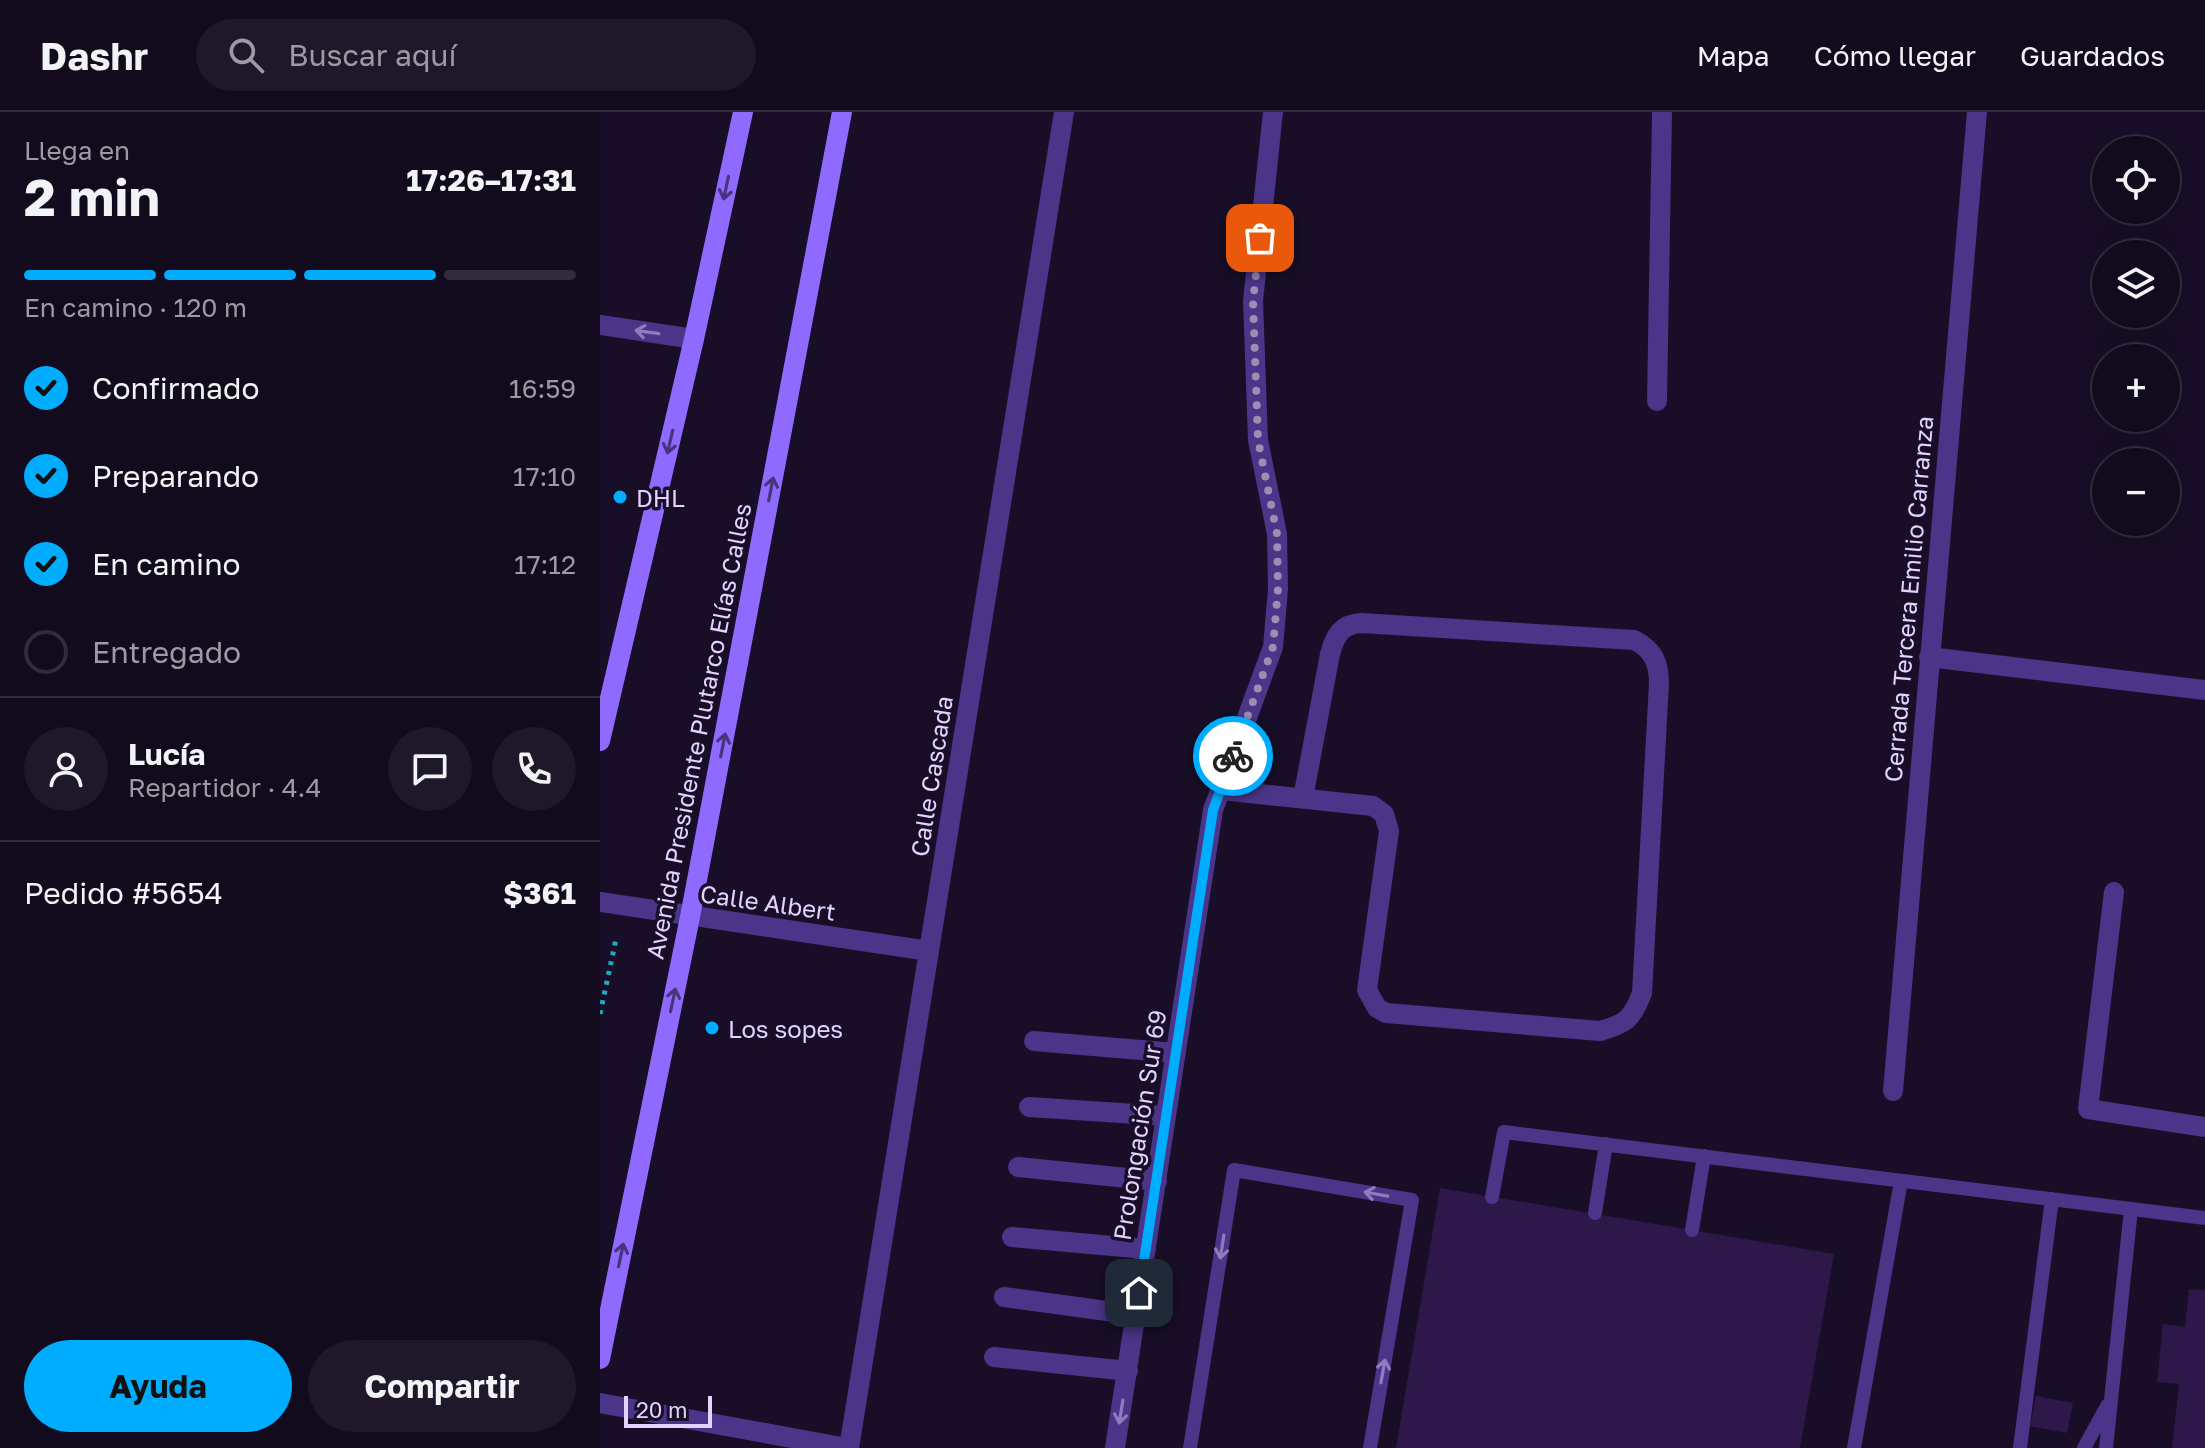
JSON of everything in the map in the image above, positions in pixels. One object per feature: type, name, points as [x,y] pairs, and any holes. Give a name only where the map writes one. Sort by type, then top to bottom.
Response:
[{"type":"main road","points":[[600,741],[694,339],[743,112]]},
{"type":"main road","name":"Avenida Presidente Plutarco Elías Calles","points":[[600,1359],[690,917],[842,112]]},
{"type":"street","name":"Calle Cascada","points":[[848,1448],[1064,112]]},
{"type":"street","name":"Prolongación Sur 69","points":[[1115,1448],[1213,810],[1273,647],[1278,589],[1277,534],[1258,440],[1253,301],[1273,112]]},
{"type":"street","points":[[1657,401],[1662,112]]},
{"type":"street","name":"Cerrada Tercera Emilio Carranza","points":[[1893,1091],[1977,112]]},
{"type":"street","points":[[600,325],[694,339]]},
{"type":"street","points":[[1221,790],[1373,806],[1384,814],[1389,831],[1367,990],[1377,1008],[1397,1015],[1600,1031],[1620,1026],[1635,1012],[1642,993],[1659,683],[1656,659],[1644,645],[1634,640],[1361,623],[1344,627],[1333,640],[1303,798]]},
{"type":"street","points":[[1929,657],[2205,690]]},
{"type":"street","points":[[2114,892],[2088,1109],[2205,1127]]},
{"type":"street","name":"Calle Albert","points":[[600,902],[929,951]]},
{"type":"street","points":[[1034,1041],[1176,1053]]},
{"type":"street","points":[[1029,1107],[1166,1116]]},
{"type":"street","points":[[1018,1167],[1157,1181]]},
{"type":"street","points":[[1012,1237],[1146,1249]]},
{"type":"street","points":[[1004,1297],[1136,1315]]},
{"type":"street","points":[[994,1357],[1128,1371]]},
{"type":"street","points":[[600,1403],[848,1448]]},
{"type":"lane","points":[[1492,1197],[1504,1132],[2205,1218]]},
{"type":"lane","points":[[1595,1213],[1606,1144]]},
{"type":"lane","points":[[1692,1230],[1704,1156]]},
{"type":"lane","points":[[1190,1448],[1234,1170],[1412,1200],[1370,1448]]},
{"type":"lane","points":[[1854,1448],[1901,1181]]},
{"type":"lane","points":[[2020,1448],[2052,1199]]},
{"type":"lane","points":[[2106,1448],[2131,1209]]},
{"type":"lane","points":[[2084,1448],[2111,1397]]},
{"type":"path","points":[[600,1014],[616,939]]},
{"type":"building","points":[[1440,1188],[1834,1254],[1800,1448],[1396,1448]]},
{"type":"building","points":[[2189,1289],[2205,1290],[2205,1448],[2172,1448],[2179,1384],[2157,1382],[2163,1324],[2185,1327]]},
{"type":"building","points":[[2036,1396],[2073,1403],[2067,1433],[2030,1426]]},
{"type":"way so far","points":[[1233,756],[1273,647],[1278,589],[1277,534],[1258,440],[1253,301],[1260,238]]},
{"type":"place","name":"DHL","points":[[620,497]]},
{"type":"place","name":"Los sopes","points":[[712,1028]]},
{"type":"route","points":[[1139,1293],[1213,810],[1233,756]]}]
